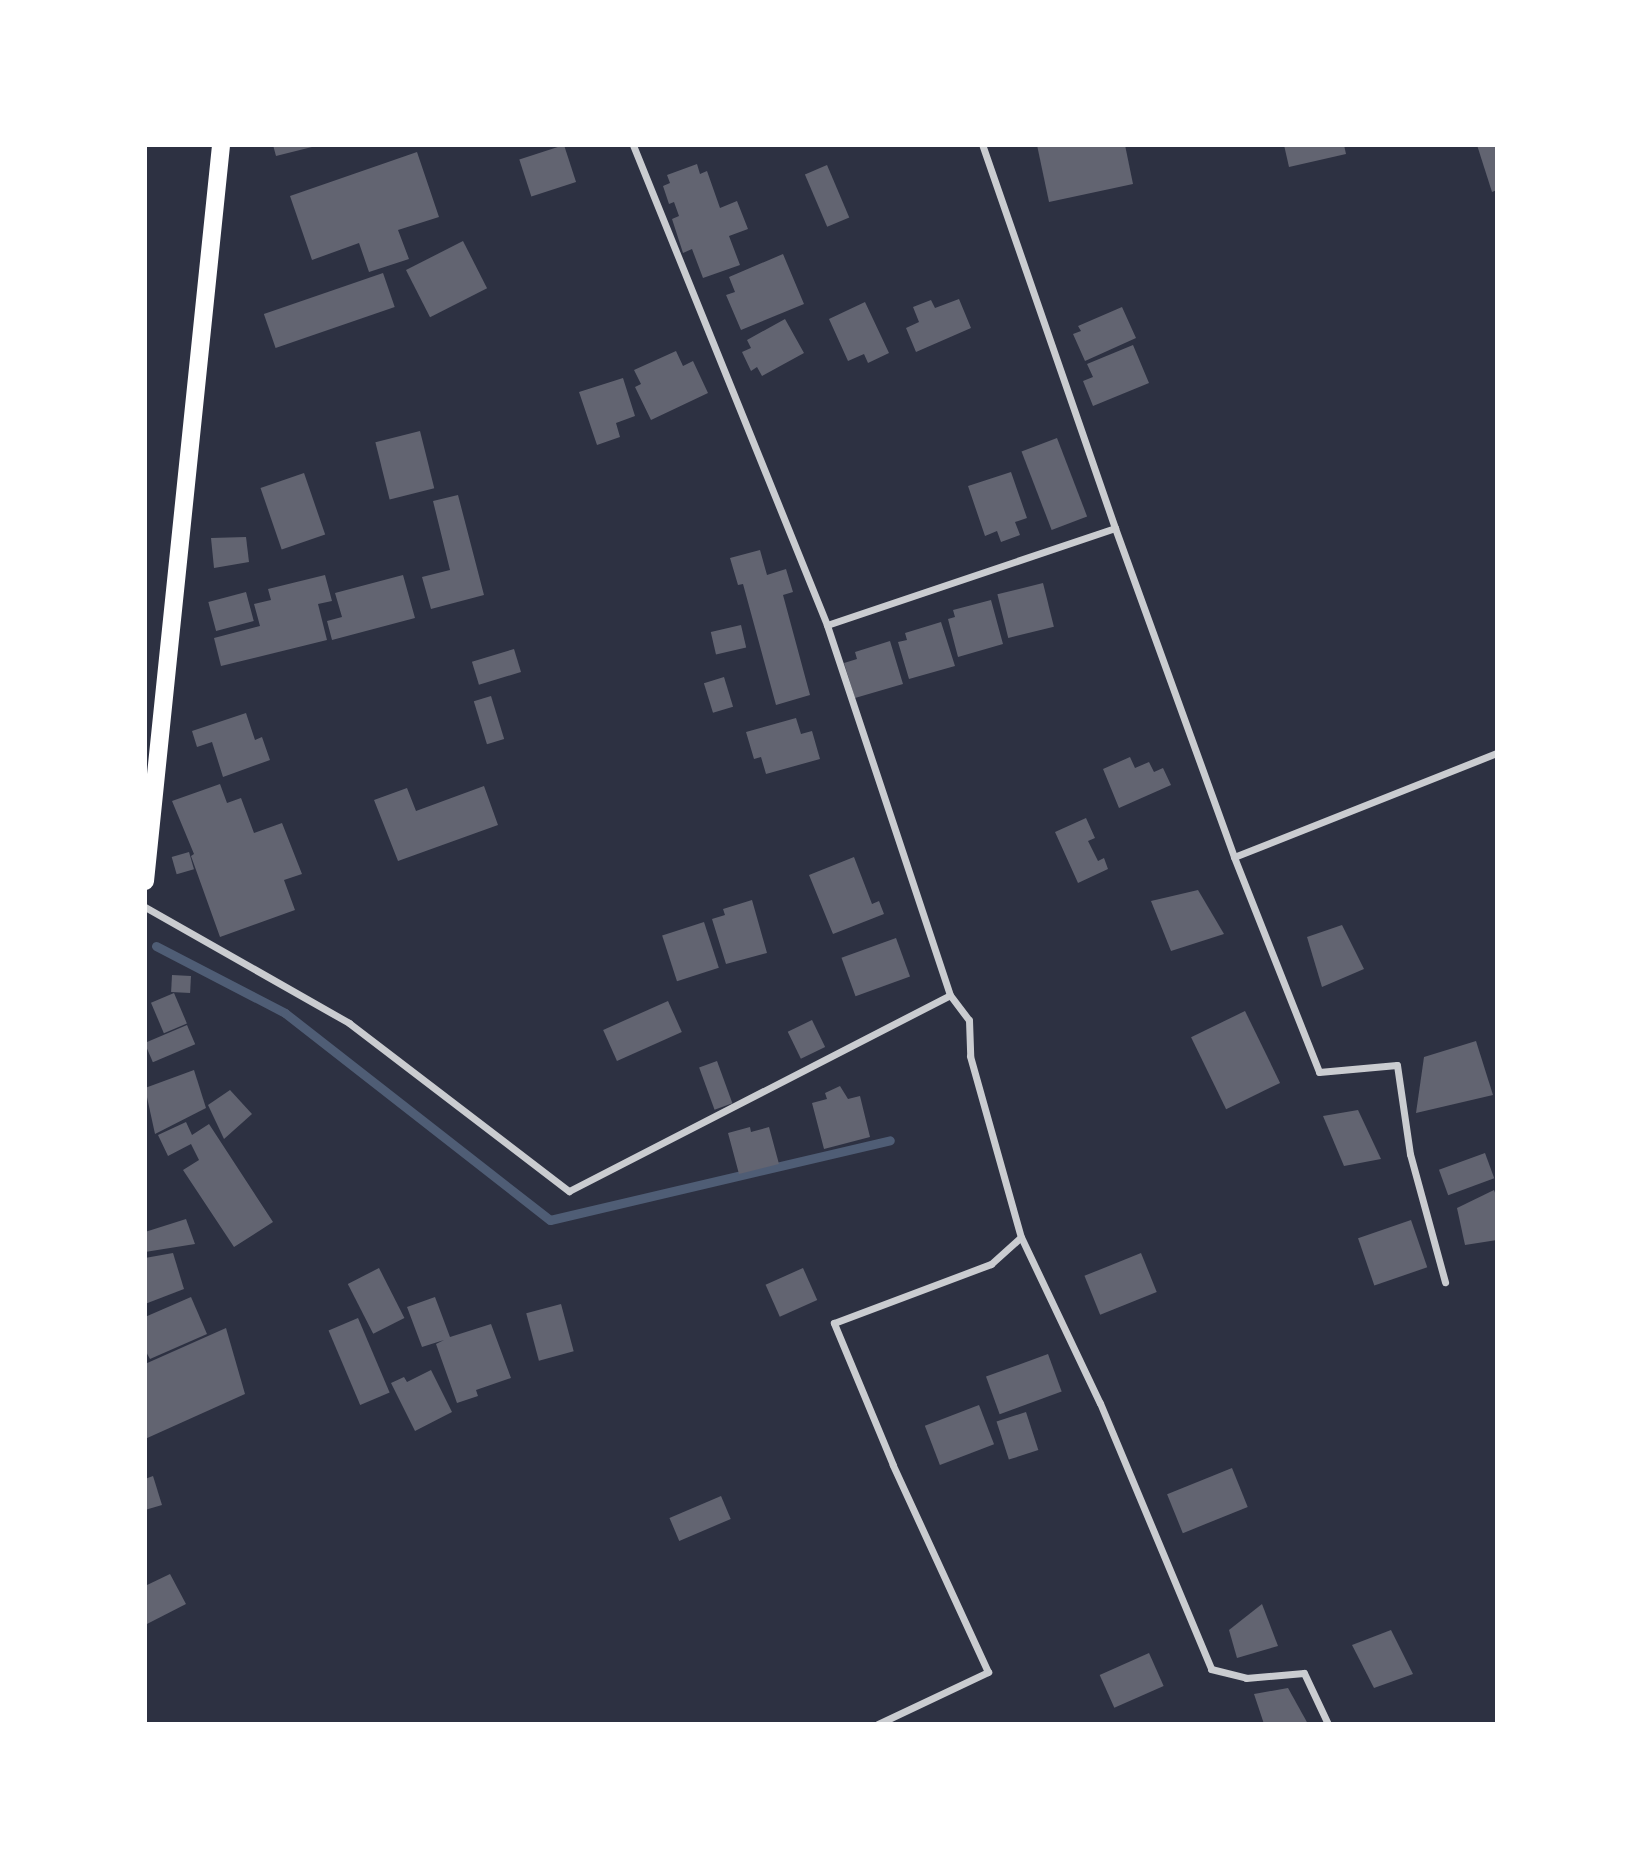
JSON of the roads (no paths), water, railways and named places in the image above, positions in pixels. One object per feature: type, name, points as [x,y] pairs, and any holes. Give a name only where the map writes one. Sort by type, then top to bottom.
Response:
[{"type":"main road","points":[[145,881],[221,145]]},
{"type":"street","points":[[633,145],[827,625],[950,995],[970,1020],[970,1056],[1021,1237],[1100,1403],[1211,1670],[1245,1678],[1304,1673],[1328,1724]]},
{"type":"street","points":[[982,145],[1115,528],[1234,857],[1319,1072],[1397,1065],[1410,1154],[1445,1282]]},
{"type":"street","points":[[827,625],[1115,528]]},
{"type":"street","points":[[1234,857],[1497,753]]},
{"type":"street","points":[[145,907],[349,1023],[569,1191],[950,995]]},
{"type":"street","points":[[878,1724],[988,1672],[893,1465],[834,1323],[990,1264],[1021,1237]]},
{"type":"waterway","points":[[156,946],[285,1013],[550,1220],[890,1140]]}]
